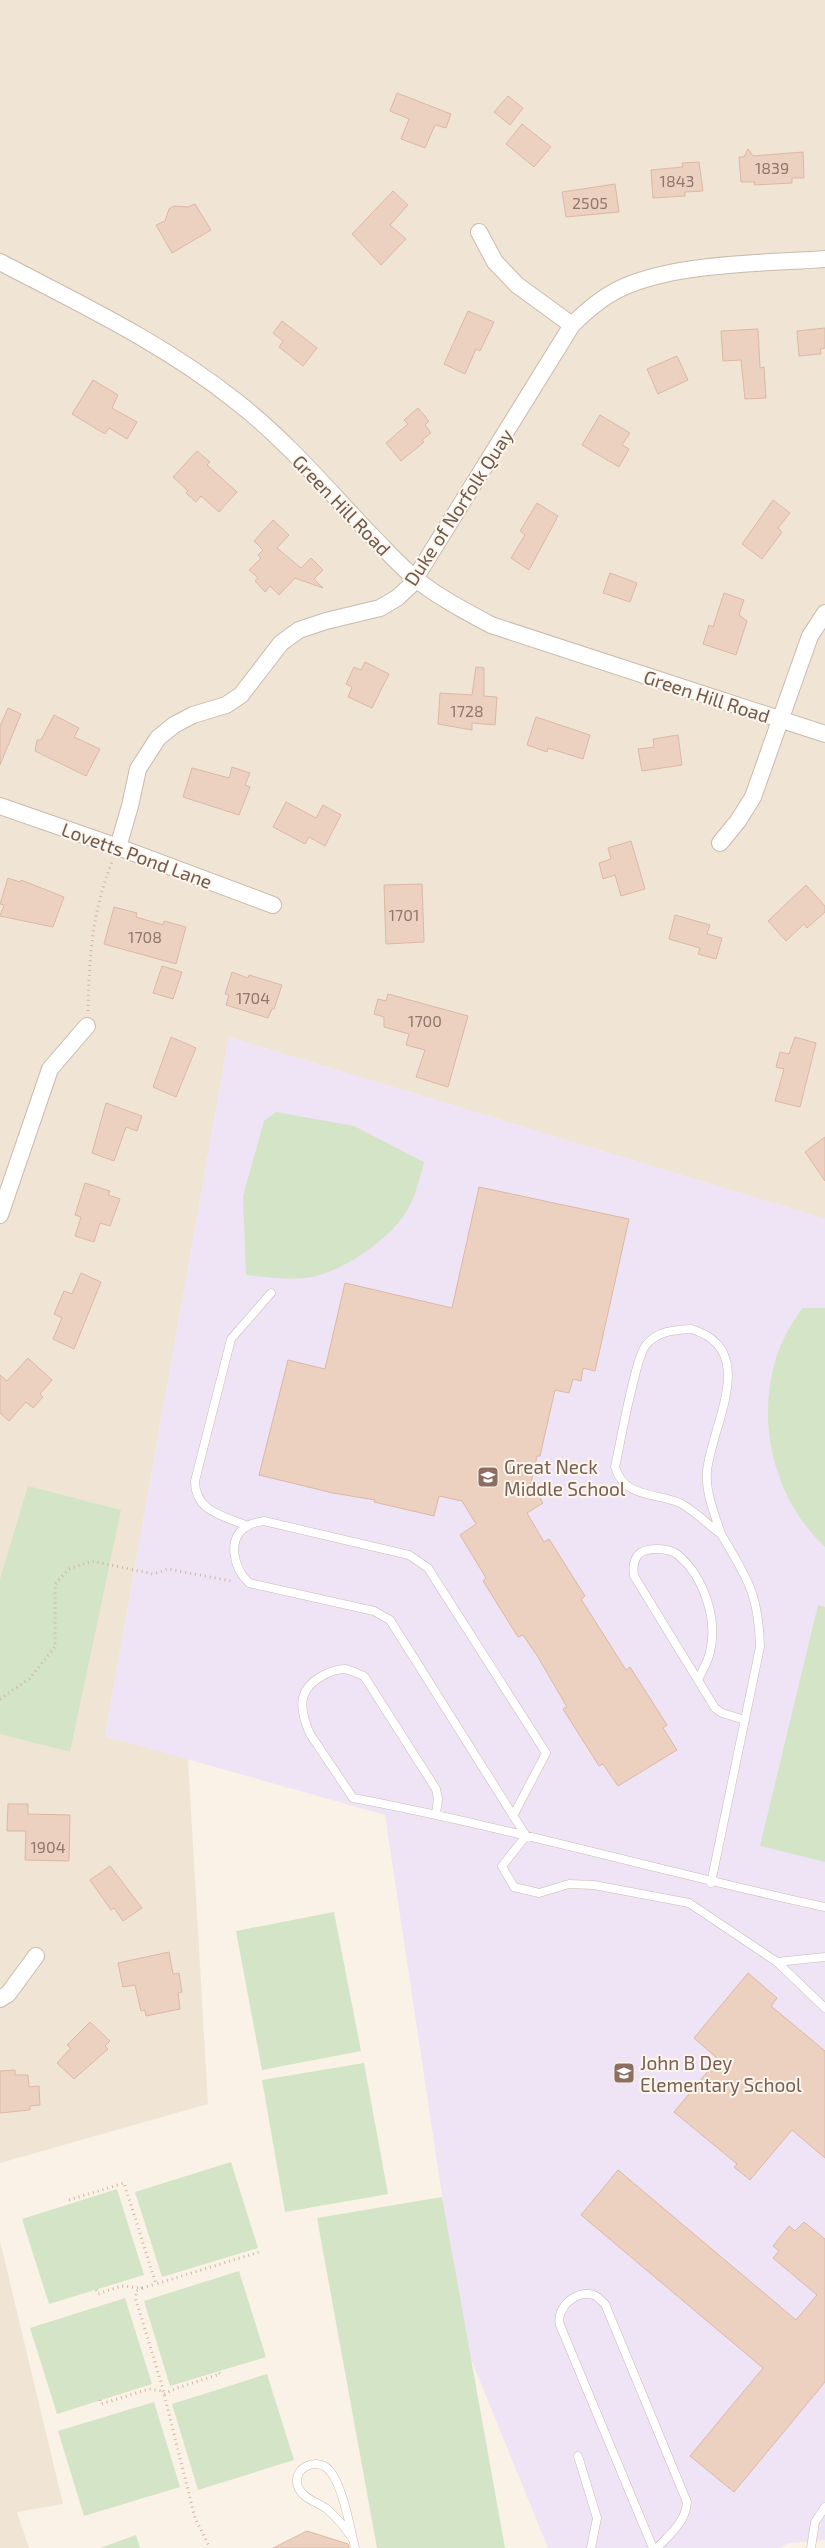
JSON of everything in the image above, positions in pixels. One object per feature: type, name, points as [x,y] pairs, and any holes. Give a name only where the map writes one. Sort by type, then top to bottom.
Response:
[{"type":"street","points":[[479,232],[495,262],[517,285],[572,326]]},
{"type":"street","name":"Duke of Norfolk Quay","points":[[118,847],[138,770],[158,738],[174,725],[192,715],[226,705],[241,695],[281,643],[299,630],[326,621],[380,608],[397,598],[415,578],[572,326],[607,296],[630,284],[655,276],[722,266],[825,259]]},
{"type":"street","name":"Green Hill Road","points":[[0,262],[144,337],[188,364],[238,402],[269,429],[415,578],[453,605],[491,624],[825,734]]},
{"type":"street","points":[[720,843],[738,821],[753,797],[782,720],[810,636],[825,613]]},
{"type":"street","name":"Lovetts Pond Lane","points":[[0,806],[118,847],[273,905]]},
{"type":"street","points":[[0,1215],[50,1068],[87,1026]]},
{"type":"street","points":[[0,1999],[8,1994],[36,1956]]},
{"type":"lane","points":[[248,1526],[206,1509],[200,1502],[195,1490],[195,1481],[231,1339],[271,1292]]},
{"type":"lane","points":[[711,1883],[760,1647],[760,1619],[755,1597],[721,1534],[707,1487],[707,1471],[728,1381],[728,1364],[723,1350],[715,1340],[691,1329],[675,1330],[657,1335],[640,1353],[615,1467],[623,1484],[629,1489],[644,1495],[680,1503],[721,1534]]},
{"type":"lane","points":[[513,1816],[546,1753],[428,1568],[409,1555],[264,1521],[248,1526],[238,1535],[234,1547],[235,1561],[241,1575],[249,1583],[374,1611],[390,1620],[513,1816],[526,1836]]},
{"type":"lane","points":[[698,1680],[710,1653],[713,1632],[710,1610],[702,1588],[688,1566],[676,1553],[649,1549],[639,1554],[633,1564],[634,1576],[715,1708],[722,1713],[745,1720]]},
{"type":"lane","points":[[436,1814],[438,1799],[436,1788],[364,1676],[345,1670],[337,1670],[329,1672],[309,1683],[303,1695],[305,1723],[310,1734],[353,1798],[436,1814],[711,1883],[825,1907]]},
{"type":"lane","points":[[526,1836],[502,1866],[514,1887],[539,1893],[569,1884],[594,1885],[689,1903],[777,1962],[825,2008]]},
{"type":"lane","points":[[777,1962],[825,1956]]},
{"type":"lane","points":[[587,2294],[596,2296],[605,2304],[687,2502],[682,2521],[655,2548],[560,2325],[558,2318],[562,2309],[576,2297],[587,2294]]},
{"type":"lane","points":[[578,2456],[597,2518],[591,2548]]},
{"type":"lane","points":[[352,2538],[341,2522],[325,2508],[309,2500],[300,2491],[297,2484],[298,2475],[303,2468],[312,2464],[322,2465],[331,2472],[342,2497],[352,2538],[354,2548]]},
{"type":"lane","points":[[811,2548],[815,2522],[825,2507]]},
{"type":"path","points":[[87,1026],[90,952],[100,891],[118,847]]},
{"type":"path","points":[[0,1699],[29,1679],[55,1647],[55,1584],[69,1569],[92,1561],[154,1574],[168,1569],[249,1583]]},
{"type":"path","points":[[69,2200],[124,2182],[156,2284]]},
{"type":"path","points":[[210,2548],[195,2518],[187,2480],[136,2300],[136,2291],[211,2264],[259,2252]]},
{"type":"path","points":[[96,2290],[98,2294],[121,2286],[142,2288]]},
{"type":"path","points":[[100,2400],[101,2404],[149,2389],[163,2393],[220,2374],[218,2371]]},
{"type":"shaded area","points":[[0,0],[825,0],[825,1219],[229,1037],[105,1736],[188,1759],[208,2104],[0,2163]]},
{"type":"shaded area","name":"Great Neck Middle School","points":[[229,1037],[825,1219],[825,2540],[790,2543],[779,2548],[548,2548],[464,2342],[385,1815],[105,1736]]},
{"type":"shaded area","points":[[0,2241],[63,2504],[17,2512],[29,2548],[0,2548]]},
{"type":"green space","points":[[276,1112],[354,1126],[424,1162],[412,1201],[404,1216],[391,1231],[360,1256],[324,1274],[287,1279],[246,1275],[243,1196],[264,1121]]},
{"type":"green space","points":[[802,1308],[825,1308],[825,1547],[808,1529],[794,1508],[774,1462],[770,1437],[768,1412],[775,1362],[790,1327]]},
{"type":"green space","points":[[28,1486],[121,1510],[70,1752],[0,1734],[0,1579]]},
{"type":"green space","points":[[818,1605],[825,1607],[825,1862],[760,1846]]},
{"type":"green space","points":[[334,1912],[361,2051],[262,2070],[236,1931]]},
{"type":"green space","points":[[364,2063],[388,2194],[285,2212],[262,2080]]},
{"type":"green space","points":[[231,2162],[258,2248],[162,2277],[135,2192]]},
{"type":"green space","points":[[117,2189],[144,2275],[49,2304],[22,2219]]},
{"type":"green space","points":[[442,2197],[505,2548],[377,2548],[317,2218]]},
{"type":"green space","points":[[239,2271],[266,2357],[170,2386],[144,2301]]},
{"type":"green space","points":[[125,2298],[152,2384],[57,2414],[30,2328]]},
{"type":"green space","points":[[267,2374],[294,2460],[198,2490],[172,2404]]},
{"type":"green space","points":[[154,2402],[180,2487],[84,2516],[58,2431]]},
{"type":"green space","points":[[136,2535],[140,2548],[100,2548]]},
{"type":"building","points":[[397,93],[451,114],[446,128],[435,125],[425,148],[401,139],[409,119],[390,111]]},
{"type":"building","points":[[508,96],[523,108],[510,125],[494,112]]},
{"type":"building","points":[[522,124],[551,147],[534,167],[506,144]]},
{"type":"building","points":[[748,149],[753,156],[803,152],[804,178],[792,178],[792,183],[754,185],[755,182],[741,182],[739,157],[744,157]]},
{"type":"building","points":[[699,162],[703,191],[685,192],[685,196],[653,198],[651,170],[683,167],[682,163]]},
{"type":"building","points":[[615,184],[619,212],[566,217],[562,192]]},
{"type":"building","points":[[393,191],[408,205],[390,225],[406,239],[381,265],[352,234]]},
{"type":"building","points":[[195,204],[211,230],[172,253],[156,225],[165,221],[169,209],[174,206],[188,207]]},
{"type":"building","points":[[468,311],[494,322],[480,351],[476,349],[465,374],[444,364]]},
{"type":"building","points":[[282,321],[317,348],[303,366],[279,347],[283,341],[273,333]]},
{"type":"building","points":[[825,328],[825,348],[820,349],[821,354],[799,356],[797,331]]},
{"type":"building","points":[[758,329],[760,368],[764,367],[766,398],[745,399],[741,360],[723,361],[721,331]]},
{"type":"building","points":[[677,356],[688,380],[658,394],[647,369]]},
{"type":"building","points":[[93,380],[118,395],[112,408],[137,422],[127,439],[109,428],[105,434],[72,414]]},
{"type":"building","points":[[418,408],[429,421],[425,425],[431,433],[422,440],[424,442],[401,461],[386,443],[408,424],[404,420]]},
{"type":"building","points":[[600,415],[630,433],[622,445],[629,449],[619,467],[582,445]]},
{"type":"building","points":[[197,451],[210,462],[207,465],[237,492],[219,512],[201,496],[196,502],[186,493],[188,491],[173,477]]},
{"type":"building","points":[[773,500],[790,513],[778,528],[782,532],[762,559],[742,544]]},
{"type":"building","points":[[537,503],[558,516],[529,570],[511,558],[525,535],[520,531]]},
{"type":"building","points":[[273,520],[289,535],[277,548],[301,568],[311,558],[323,570],[314,579],[323,588],[295,578],[279,595],[270,586],[265,592],[255,581],[258,578],[249,570],[261,558],[258,555],[263,550],[254,541]]},
{"type":"building","points":[[610,573],[637,583],[630,602],[603,593]]},
{"type":"building","points":[[724,593],[744,600],[739,615],[747,621],[736,655],[703,644],[709,625],[713,627]]},
{"type":"building","points":[[365,662],[389,674],[372,708],[348,697],[352,687],[346,684],[354,667],[361,670]]},
{"type":"building","points":[[476,667],[484,668],[484,696],[497,697],[495,725],[472,723],[472,730],[438,724],[440,693],[472,695]]},
{"type":"building","points":[[8,708],[21,714],[0,765],[0,726]]},
{"type":"building","points":[[54,715],[79,728],[74,737],[100,749],[86,776],[35,751],[37,740],[41,740]]},
{"type":"building","points":[[536,717],[590,735],[583,759],[548,748],[547,752],[527,745]]},
{"type":"building","points":[[678,735],[682,765],[642,771],[638,749],[654,747],[653,739]]},
{"type":"building","points":[[232,767],[250,773],[245,785],[250,787],[239,815],[183,797],[192,768],[229,778]]},
{"type":"building","points":[[286,802],[316,818],[323,805],[341,815],[325,846],[309,837],[305,844],[273,827]]},
{"type":"building","points":[[631,841],[645,889],[621,896],[615,875],[603,879],[599,863],[611,859],[608,848]]},
{"type":"building","points":[[8,878],[20,882],[21,880],[64,897],[53,927],[0,916],[4,905],[0,904]]},
{"type":"building","points":[[422,884],[424,942],[386,944],[384,885]]},
{"type":"building","points":[[806,885],[825,906],[825,912],[807,928],[804,924],[786,941],[768,921]]},
{"type":"building","points":[[114,907],[137,913],[136,917],[163,925],[164,921],[186,927],[176,964],[104,944]]},
{"type":"building","points":[[675,915],[710,925],[707,934],[722,938],[716,959],[698,954],[700,948],[669,939]]},
{"type":"building","points":[[162,966],[182,972],[173,999],[153,993]]},
{"type":"building","points":[[232,972],[248,978],[249,975],[282,985],[274,1009],[272,1009],[268,1018],[226,1005],[229,995],[225,994]]},
{"type":"building","points":[[388,994],[468,1016],[448,1087],[416,1077],[425,1050],[406,1045],[409,1034],[384,1027],[384,1017],[374,1014],[378,999],[386,1001]]},
{"type":"building","points":[[171,1037],[196,1048],[176,1097],[153,1087]]},
{"type":"building","points":[[795,1037],[816,1043],[800,1107],[775,1101],[784,1069],[776,1067],[780,1052],[789,1054]]},
{"type":"building","points":[[106,1103],[142,1116],[137,1131],[126,1127],[114,1161],[92,1153]]},
{"type":"building","points":[[825,1137],[825,1181],[805,1152]]},
{"type":"building","points":[[85,1183],[110,1191],[108,1195],[120,1199],[110,1226],[100,1223],[94,1242],[75,1236],[81,1217],[75,1215]]},
{"type":"building","points":[[479,1187],[629,1219],[595,1371],[583,1368],[581,1381],[573,1379],[569,1393],[555,1390],[540,1456],[537,1456],[531,1483],[543,1503],[527,1513],[544,1542],[549,1539],[585,1596],[581,1599],[626,1670],[630,1667],[667,1725],[663,1728],[677,1750],[618,1786],[603,1764],[599,1766],[563,1709],[567,1707],[538,1657],[523,1635],[518,1637],[483,1581],[486,1578],[460,1535],[476,1524],[462,1501],[439,1496],[434,1516],[374,1502],[375,1500],[333,1493],[259,1475],[288,1360],[325,1369],[345,1283],[452,1308]]},
{"type":"building","points":[[81,1273],[101,1282],[74,1349],[53,1339],[62,1318],[54,1314],[64,1291],[72,1294]]},
{"type":"building","points":[[28,1358],[52,1380],[40,1394],[43,1397],[33,1408],[26,1402],[9,1421],[0,1413],[0,1375],[7,1381]]},
{"type":"building","points":[[8,1804],[28,1804],[28,1814],[70,1815],[69,1861],[25,1860],[26,1831],[7,1831]]},
{"type":"building","points":[[110,1866],[142,1908],[123,1921],[114,1908],[111,1910],[90,1880]]},
{"type":"building","points":[[169,1952],[173,1974],[179,1973],[182,1992],[178,1993],[180,2009],[146,2016],[145,2010],[141,2011],[135,1985],[123,1987],[118,1963]]},
{"type":"building","points":[[748,1973],[777,1998],[771,2006],[825,2051],[825,2158],[792,2130],[750,2180],[734,2167],[737,2164],[674,2112],[718,2059],[694,2038]]},
{"type":"building","points":[[90,2022],[110,2041],[105,2046],[108,2049],[74,2079],[57,2063],[71,2048],[67,2045]]},
{"type":"building","points":[[15,2070],[15,2075],[28,2075],[29,2087],[39,2086],[40,2105],[30,2106],[30,2110],[0,2113],[0,2071]]},
{"type":"building","points":[[618,2170],[796,2320],[817,2295],[773,2258],[779,2251],[773,2246],[789,2226],[795,2231],[804,2222],[825,2239],[825,2382],[734,2492],[690,2456],[763,2368],[581,2215]]},
{"type":"building","points":[[307,2531],[348,2544],[349,2548],[273,2548]]},
{"type":"place","name":"Great Neck Middle School","points":[[488,1477]]},
{"type":"place","name":"John B Dey Elementary School","points":[[624,2073]]}]
